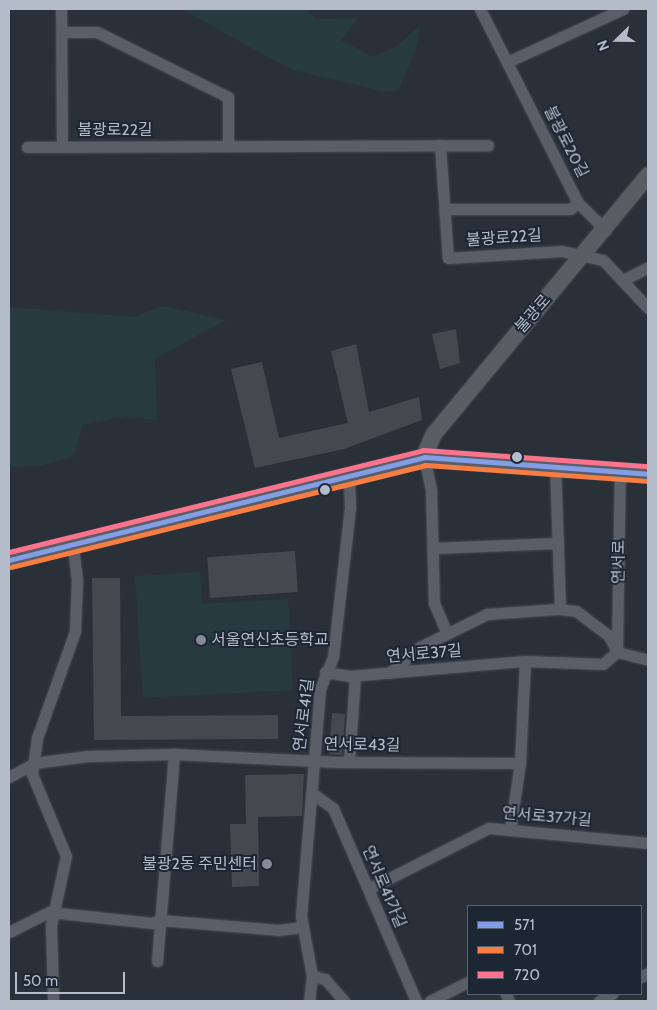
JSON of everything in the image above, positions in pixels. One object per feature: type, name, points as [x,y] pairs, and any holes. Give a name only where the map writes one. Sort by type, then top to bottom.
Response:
[{"type":"main road","name":"불광로","points":[[424,457],[434,434],[606,230],[648,175]]},
{"type":"main road","points":[[9,560],[349,478],[424,457],[555,464],[648,474]]},
{"type":"street","name":"불광로22길","points":[[61,9],[62,146]]},
{"type":"street","name":"불광로20길","points":[[480,9],[578,203],[606,230]]},
{"type":"street","points":[[507,62],[623,9]]},
{"type":"street","points":[[62,32],[97,32],[228,97],[228,146]]},
{"type":"street","name":"불광로22길","points":[[440,145],[448,258],[514,252],[585,255]]},
{"type":"street","name":"불광로22길","points":[[27,147],[488,145]]},
{"type":"street","points":[[445,209],[570,209],[578,203]]},
{"type":"street","points":[[585,255],[604,260],[646,305]]},
{"type":"street","points":[[623,280],[648,267]]},
{"type":"street","points":[[424,457],[431,491],[434,603],[447,634]]},
{"type":"street","points":[[555,464],[560,609]]},
{"type":"street","name":"연서로","points":[[617,652],[620,471]]},
{"type":"street","name":"연서로41길","points":[[309,1001],[312,976],[303,927],[312,793],[320,689],[333,657],[350,508],[349,478]]},
{"type":"street","points":[[433,548],[558,543]]},
{"type":"street","points":[[53,1001],[54,913],[66,856],[32,774],[37,738],[75,631],[77,580],[73,544]]},
{"type":"street","name":"연서로37길","points":[[326,672],[355,676],[526,661],[603,664],[617,652],[609,636],[576,611],[560,609],[487,614],[420,647],[388,673]]},
{"type":"street","points":[[617,652],[648,660]]},
{"type":"street","points":[[510,830],[520,763],[526,661]]},
{"type":"street","points":[[348,762],[355,676]]},
{"type":"street","points":[[157,961],[174,754]]},
{"type":"street","name":"연서로43길","points":[[34,763],[88,756],[174,754],[348,762],[520,763]]},
{"type":"street","points":[[9,776],[34,763]]},
{"type":"street","name":"연서로41가길","points":[[312,793],[332,808],[368,889],[412,1000]]},
{"type":"street","name":"연서로37가길","points":[[368,889],[489,828],[648,843]]},
{"type":"street","points":[[9,932],[54,913],[152,923],[160,920],[278,930],[303,927]]},
{"type":"street","points":[[312,976],[325,979],[344,1001]]},
{"type":"street","points":[[430,1001],[467,982]]},
{"type":"green space","points":[[181,9],[309,9],[316,19],[358,18],[341,40],[372,57],[397,46],[420,25],[417,46],[399,90],[386,92],[292,70]]},
{"type":"green space","points":[[163,306],[226,320],[155,359],[157,420],[126,416],[83,425],[73,457],[39,466],[9,467],[9,307],[133,317]]},
{"type":"green space","points":[[200,572],[202,604],[288,599],[293,690],[143,698],[135,576]]},
{"type":"building","points":[[456,329],[460,363],[440,369],[432,334]]},
{"type":"building","points":[[356,344],[369,412],[419,397],[422,420],[344,449],[255,468],[231,369],[262,362],[279,438],[348,423],[331,351]]},
{"type":"building","points":[[295,551],[298,592],[210,598],[207,557]]},
{"type":"building","points":[[92,578],[120,578],[121,716],[278,715],[278,739],[94,740]]},
{"type":"building","points":[[332,713],[345,714],[342,755],[329,754]]},
{"type":"building","points":[[304,774],[302,816],[258,817],[259,886],[232,887],[230,824],[246,824],[245,775]]},
{"type":"transit line","name":"720","points":[[9,552],[423,450],[648,466]]},
{"type":"transit line","name":"571","points":[[9,560],[424,457],[648,474]]},
{"type":"transit line","name":"701","points":[[11,567],[425,465],[647,481]]},
{"type":"place","name":"서울연신초등학교","points":[[201,640]]},
{"type":"place","name":"불광2동 주민센터","points":[[267,864]]}]
